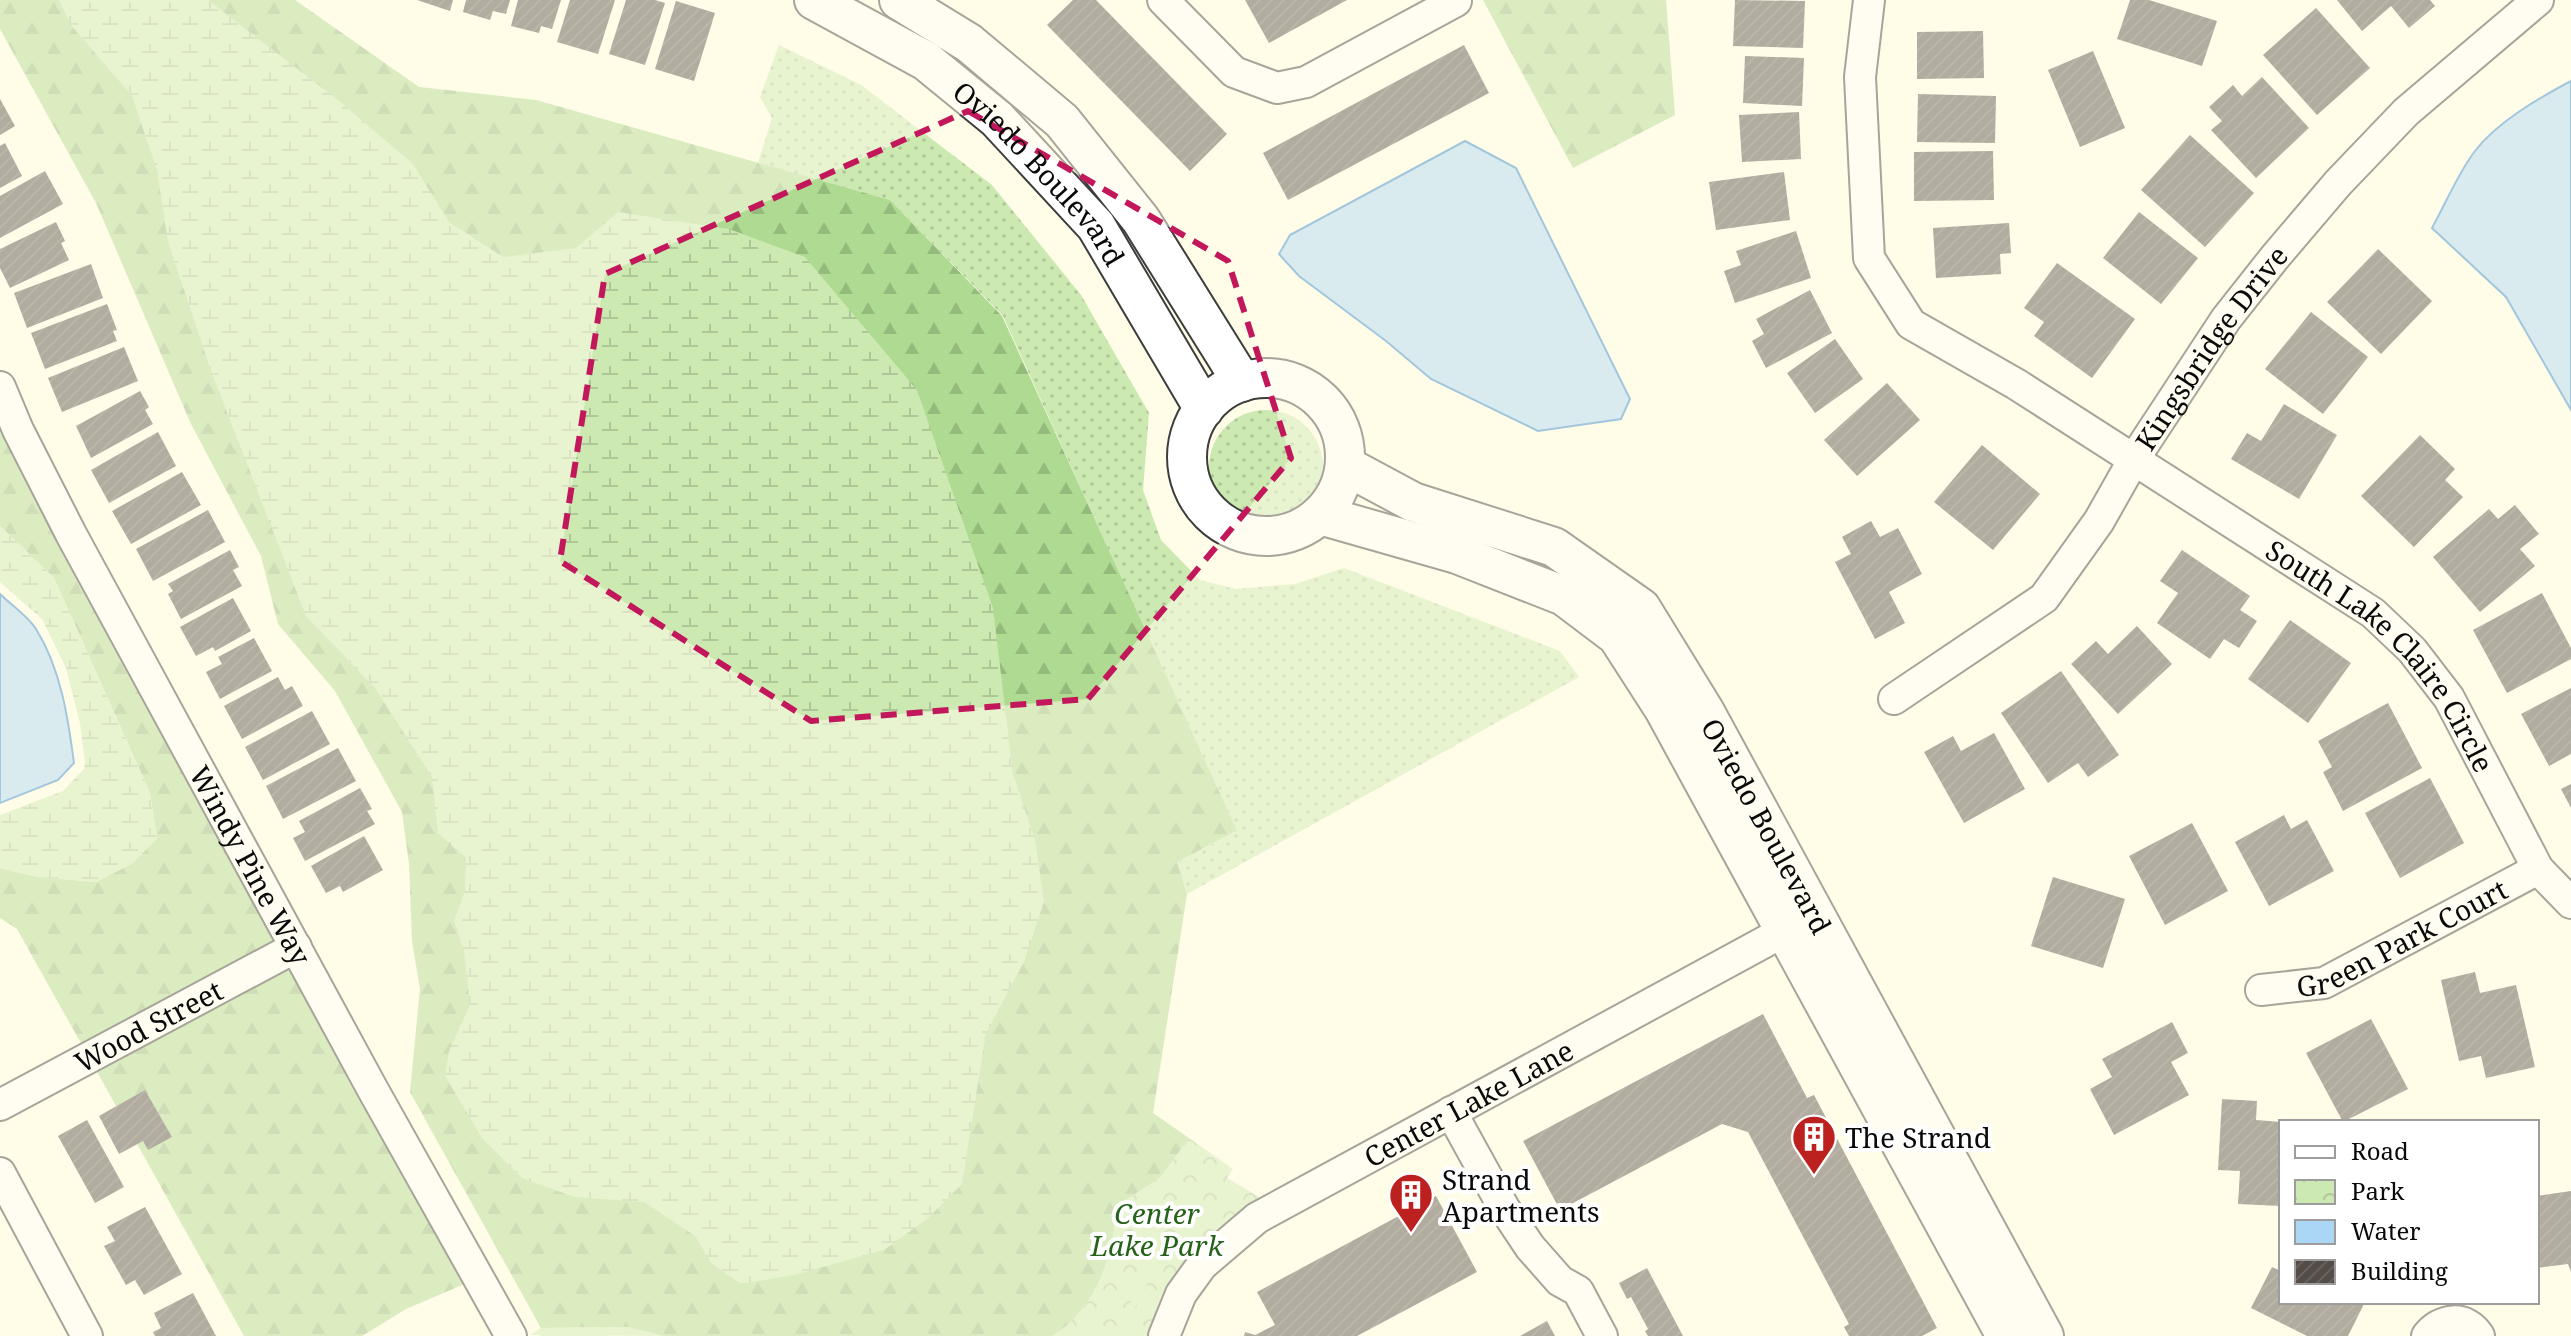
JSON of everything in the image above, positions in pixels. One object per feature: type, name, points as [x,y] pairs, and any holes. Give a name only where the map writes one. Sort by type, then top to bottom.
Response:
[{"type":"street","name":"Oviedo Boulevard","points":[[814,0],[926,61],[997,119],[1096,226],[1204,409]]},
{"type":"street","name":"Oviedo Boulevard","points":[[899,0],[969,43],[1062,121],[1141,220],[1242,382]]},
{"type":"street","points":[[1163,0],[1234,72],[1277,88],[1306,82],[1456,1]]},
{"type":"street","name":"South Lake Claire Circle","points":[[1869,0],[1860,77],[1869,258],[1911,324],[2016,384],[2373,613],[2412,650],[2449,698],[2538,869],[2571,903]]},
{"type":"street","name":"Kingsbridge Drive","points":[[1894,699],[2044,598],[2099,521],[2134,459],[2226,319],[2338,183],[2406,112],[2538,0]]},
{"type":"street","points":[[1267,378],[1299,384],[1326,404],[1342,433],[1346,466],[1335,498],[1313,522],[1282,536],[1249,536],[1218,522],[1196,497],[1186,466],[1190,432],[1204,409],[1234,384],[1242,382],[1267,378]]},
{"type":"street","name":"Windy Pine Way","points":[[0,387],[64,521],[511,1336]]},
{"type":"street","name":"Oviedo Boulevard","points":[[1346,466],[1413,502],[1554,547],[1641,608],[1705,712],[1798,921]]},
{"type":"street","name":"Oviedo Boulevard","points":[[1320,515],[1457,554],[1564,596],[1617,636],[1798,921],[2034,1336]]},
{"type":"street","name":"Green Park Court","points":[[2261,990],[2324,983],[2538,869]]},
{"type":"street","name":"Center Lake Lane","points":[[1164,1336],[1181,1294],[1202,1265],[1257,1218],[1798,921]]},
{"type":"street","name":"Wood Street","points":[[0,1105],[296,947]]},
{"type":"street","points":[[1451,1112],[1504,1208],[1530,1247],[1560,1281],[1578,1291],[1602,1336]]},
{"type":"street","points":[[0,1173],[87,1336]]},
{"type":"street","points":[[2427,1336],[2443,1322],[2455,1321],[2466,1323],[2479,1336]]},
{"type":"highlighted area","points":[[968,111],[1228,261],[1291,458],[1088,699],[811,721],[560,561],[605,274]]},
{"type":"green space","points":[[0,0],[295,0],[419,87],[536,100],[890,200],[1002,316],[1237,831],[1177,862],[1187,894],[1153,1113],[1189,1138],[1161,1177],[1116,1207],[1112,1244],[1100,1280],[1080,1312],[1067,1325],[1052,1336],[663,1336],[627,1327],[541,1328],[410,1092],[420,989],[412,941],[409,864],[402,812],[335,691],[278,624],[261,556],[191,424],[96,203],[0,29]]},
{"type":"green space","points":[[59,0],[208,0],[338,100],[413,164],[449,222],[503,257],[576,248],[618,212],[729,229],[805,257],[917,390],[993,608],[1013,774],[1035,840],[1044,902],[1024,962],[986,1033],[962,1184],[927,1219],[884,1250],[794,1275],[741,1284],[712,1264],[695,1236],[644,1202],[574,1197],[522,1178],[482,1138],[445,1076],[449,1051],[470,1005],[464,951],[454,920],[465,891],[466,858],[438,833],[432,777],[375,688],[306,616],[211,371],[168,242],[157,170],[132,96],[70,24]]},
{"type":"green space","points":[[1483,0],[1666,0],[1675,115],[1573,168]]},
{"type":"green space","points":[[779,45],[861,85],[992,185],[1081,295],[1149,413],[1143,490],[1161,540],[1200,580],[1236,589],[1295,584],[1344,568],[1560,651],[1579,677],[1187,894],[1177,862],[1236,832],[1003,316],[890,200],[758,163],[772,118],[760,97]]},
{"type":"green space","points":[[1266,410],[1288,415],[1306,427],[1318,445],[1323,467],[1318,489],[1306,507],[1288,519],[1266,524],[1244,519],[1226,507],[1214,489],[1209,467],[1214,445],[1226,427],[1244,415]]},
{"type":"green space","points":[[0,420],[278,940],[82,1045],[17,929],[0,918],[0,868],[38,877],[96,882],[133,863],[157,838],[150,793],[54,578],[0,526]]},
{"type":"green space","points":[[0,526],[54,578],[150,793],[157,838],[133,863],[96,882],[38,877],[0,868],[0,815],[63,791],[84,769],[85,762],[80,723],[66,668],[42,619],[0,582]]},
{"type":"green space","points":[[291,966],[467,1283],[406,1309],[362,1336],[244,1336],[96,1070]]},
{"type":"green space","name":"Center Lake Park","points":[[1189,1138],[1233,1169],[1227,1178],[1261,1198],[1217,1230],[1190,1255],[1160,1300],[1150,1336],[1052,1336],[1080,1312],[1100,1280],[1112,1244],[1116,1207],[1161,1177]]},
{"type":"green space","points":[[1163,1238],[1175,1247],[1149,1281],[1134,1309],[1129,1290],[1132,1281]]},
{"type":"green space","points":[[608,1327],[606,1336],[540,1336],[538,1330]]},
{"type":"green space","points":[[627,1327],[663,1336],[530,1335],[541,1328]]},
{"type":"water","points":[[2571,81],[2571,410],[2506,297],[2432,228],[2463,169],[2484,140],[2519,112]]},
{"type":"water","points":[[1465,141],[1516,168],[1630,399],[1621,419],[1538,431],[1431,379],[1299,276],[1279,254],[1290,235]]},
{"type":"water","points":[[0,594],[33,624],[45,644],[66,711],[74,763],[58,780],[0,803]]},
{"type":"building","points":[[417,0],[453,0],[450,11]]},
{"type":"building","points":[[466,0],[510,0],[506,14],[493,11],[490,20],[463,12]]},
{"type":"building","points":[[518,0],[561,0],[552,29],[541,26],[539,33],[511,26]]},
{"type":"building","points":[[570,0],[615,0],[598,54],[557,42]]},
{"type":"building","points":[[626,0],[665,3],[645,65],[609,54]]},
{"type":"building","points":[[1073,0],[1096,0],[1227,134],[1190,171],[1047,25]]},
{"type":"building","points":[[1245,0],[1347,0],[1269,43]]},
{"type":"building","points":[[1735,0],[1805,1],[1803,48],[1733,46]]},
{"type":"building","points":[[2130,0],[2149,0],[2217,21],[2202,66],[2117,39]]},
{"type":"building","points":[[2337,0],[2430,0],[2435,6],[2409,28],[2391,6],[2362,31]]},
{"type":"building","points":[[676,1],[715,13],[694,81],[655,69]]},
{"type":"building","points":[[2316,8],[2370,68],[2317,115],[2263,55]]},
{"type":"building","points":[[1983,31],[1984,78],[1917,79],[1917,32]]},
{"type":"building","points":[[1464,45],[1489,93],[1288,200],[1263,153]]},
{"type":"building","points":[[2093,51],[2125,128],[2080,147],[2048,70]]},
{"type":"building","points":[[1745,56],[1804,58],[1802,106],[1743,103]]},
{"type":"building","points":[[2262,77],[2309,128],[2256,178],[2211,130],[2222,121],[2209,107],[2233,85],[2242,96]]},
{"type":"building","points":[[1918,94],[1996,96],[1995,143],[1917,142]]},
{"type":"building","points":[[0,99],[15,126],[0,135]]},
{"type":"building","points":[[1799,112],[1801,159],[1742,162],[1739,115]]},
{"type":"building","points":[[2190,135],[2254,193],[2205,247],[2141,190]]},
{"type":"building","points":[[5,143],[22,176],[0,188],[0,146]]},
{"type":"building","points":[[1993,151],[1994,200],[1914,201],[1914,152]]},
{"type":"building","points":[[45,171],[63,204],[0,238],[0,196]]},
{"type":"building","points":[[1784,172],[1790,220],[1716,230],[1709,182]]},
{"type":"building","points":[[2139,212],[2198,258],[2161,304],[2103,258]]},
{"type":"building","points":[[56,222],[69,260],[10,288],[0,268],[0,249]]},
{"type":"building","points":[[2009,223],[2011,253],[2000,254],[2001,274],[1936,278],[1933,228]]},
{"type":"building","points":[[1796,231],[1811,278],[1735,303],[1724,271],[1741,265],[1736,251]]},
{"type":"building","points":[[2378,249],[2432,301],[2381,354],[2327,302]]},
{"type":"building","points":[[2057,263],[2135,319],[2092,378],[2034,336],[2044,322],[2024,308]]},
{"type":"building","points":[[91,264],[103,298],[27,328],[14,293]]},
{"type":"building","points":[[1810,290],[1832,333],[1766,368],[1752,341],[1764,334],[1756,319]]},
{"type":"building","points":[[107,304],[117,330],[113,331],[117,341],[45,369],[31,333]]},
{"type":"building","points":[[2311,312],[2368,357],[2323,414],[2265,369]]},
{"type":"building","points":[[1835,339],[1863,379],[1815,413],[1787,373]]},
{"type":"building","points":[[124,347],[138,381],[62,412],[48,378]]},
{"type":"building","points":[[1887,383],[1920,420],[1857,476],[1824,440]]},
{"type":"building","points":[[140,391],[149,407],[145,410],[153,424],[91,458],[76,426]]},
{"type":"building","points":[[2284,404],[2337,435],[2299,499],[2231,459],[2247,433],[2261,441]]},
{"type":"building","points":[[158,432],[176,466],[109,503],[91,470]]},
{"type":"building","points":[[2420,435],[2455,469],[2445,480],[2463,497],[2414,547],[2361,496]]},
{"type":"building","points":[[1982,445],[2040,494],[1993,550],[1934,502]]},
{"type":"building","points":[[182,472],[201,505],[131,544],[112,511]]},
{"type":"building","points":[[2515,505],[2539,534],[2520,549],[2535,566],[2480,612],[2433,557],[2489,509],[2498,519]]},
{"type":"building","points":[[208,510],[225,542],[153,581],[136,549]]},
{"type":"building","points":[[1871,521],[1880,537],[1898,528],[1922,574],[1889,592],[1905,623],[1875,639],[1835,562],[1851,554],[1842,537]]},
{"type":"building","points":[[230,550],[239,567],[233,570],[242,586],[181,619],[168,594],[173,591],[168,584]]},
{"type":"building","points":[[2182,550],[2250,596],[2240,610],[2257,621],[2239,648],[2224,639],[2210,659],[2157,623],[2178,593],[2160,581]]},
{"type":"building","points":[[2542,593],[2571,648],[2571,659],[2507,693],[2473,630]]},
{"type":"building","points":[[233,598],[251,631],[215,651],[213,647],[196,656],[180,627]]},
{"type":"building","points":[[2290,620],[2351,663],[2308,723],[2248,679]]},
{"type":"building","points":[[2137,626],[2172,664],[2118,714],[2071,664],[2096,641],[2108,654]]},
{"type":"building","points":[[254,638],[272,671],[220,699],[206,672],[222,664],[218,657]]},
{"type":"building","points":[[2061,671],[2119,755],[2088,777],[2078,763],[2048,783],[2001,713]]},
{"type":"building","points":[[278,677],[285,690],[292,686],[303,706],[242,739],[224,706]]},
{"type":"building","points":[[2571,688],[2571,754],[2549,766],[2521,714]]},
{"type":"building","points":[[2388,703],[2422,768],[2343,811],[2323,772],[2332,767],[2318,741]]},
{"type":"building","points":[[312,711],[330,744],[263,780],[245,747]]},
{"type":"building","points":[[1994,733],[2025,789],[1964,823],[1924,752],[1953,736],[1961,751]]},
{"type":"building","points":[[338,748],[356,781],[283,819],[266,786]]},
{"type":"building","points":[[2430,778],[2464,843],[2400,878],[2365,813]]},
{"type":"building","points":[[2571,784],[2571,808],[2561,789]]},
{"type":"building","points":[[360,788],[372,809],[367,811],[375,824],[305,861],[293,838],[305,832],[299,821]]},
{"type":"building","points":[[2284,815],[2291,829],[2307,820],[2334,871],[2269,906],[2235,842]]},
{"type":"building","points":[[2192,823],[2228,891],[2165,925],[2129,856]]},
{"type":"building","points":[[364,836],[383,870],[343,892],[340,886],[326,893],[311,866]]},
{"type":"building","points":[[2053,877],[2125,899],[2103,968],[2031,946]]},
{"type":"building","points":[[2475,972],[2480,993],[2516,985],[2535,1067],[2486,1078],[2481,1056],[2459,1061],[2441,980]]},
{"type":"building","name":"The Strand","points":[[1763,1014],[1807,1098],[1814,1095],[1937,1328],[1922,1336],[1849,1336],[1844,1327],[1849,1324],[1748,1132],[1722,1124],[1560,1210],[1523,1141]]},
{"type":"building","points":[[2371,1019],[2408,1089],[2342,1120],[2306,1053]]},
{"type":"building","points":[[2172,1022],[2188,1053],[2171,1062],[2189,1095],[2114,1135],[2090,1089],[2112,1077],[2102,1059]]},
{"type":"building","points":[[145,1090],[172,1137],[148,1150],[143,1141],[119,1154],[99,1116]]},
{"type":"building","points":[[2222,1099],[2257,1101],[2256,1120],[2279,1122],[2279,1206],[2238,1204],[2240,1171],[2218,1170]]},
{"type":"building","points":[[87,1120],[124,1187],[95,1203],[58,1136]]},
{"type":"building","points":[[2571,1191],[2571,1272],[2568,1264],[2539,1268],[2539,1196]]},
{"type":"building","name":"Strand Apartments","points":[[1436,1196],[1477,1272],[1357,1336],[1244,1336],[1245,1332],[1255,1335],[1275,1325],[1257,1292]]},
{"type":"building","points":[[145,1207],[182,1274],[144,1295],[135,1280],[126,1285],[104,1246],[115,1241],[107,1227]]},
{"type":"building","points":[[2272,1267],[2279,1270],[2279,1304],[2364,1304],[2348,1336],[2307,1336],[2251,1308]]},
{"type":"building","points":[[1647,1268],[1683,1336],[1648,1336],[1645,1331],[1648,1329],[1631,1297],[1627,1299],[1619,1283]]},
{"type":"building","points":[[193,1293],[216,1336],[155,1336],[153,1332],[161,1328],[154,1313]]},
{"type":"building","points":[[1547,1321],[1555,1336],[1520,1336]]},
{"type":"place","name":"The Strand","points":[[1814,1176]]},
{"type":"place","name":"Strand Apartments","points":[[1411,1234]]}]
